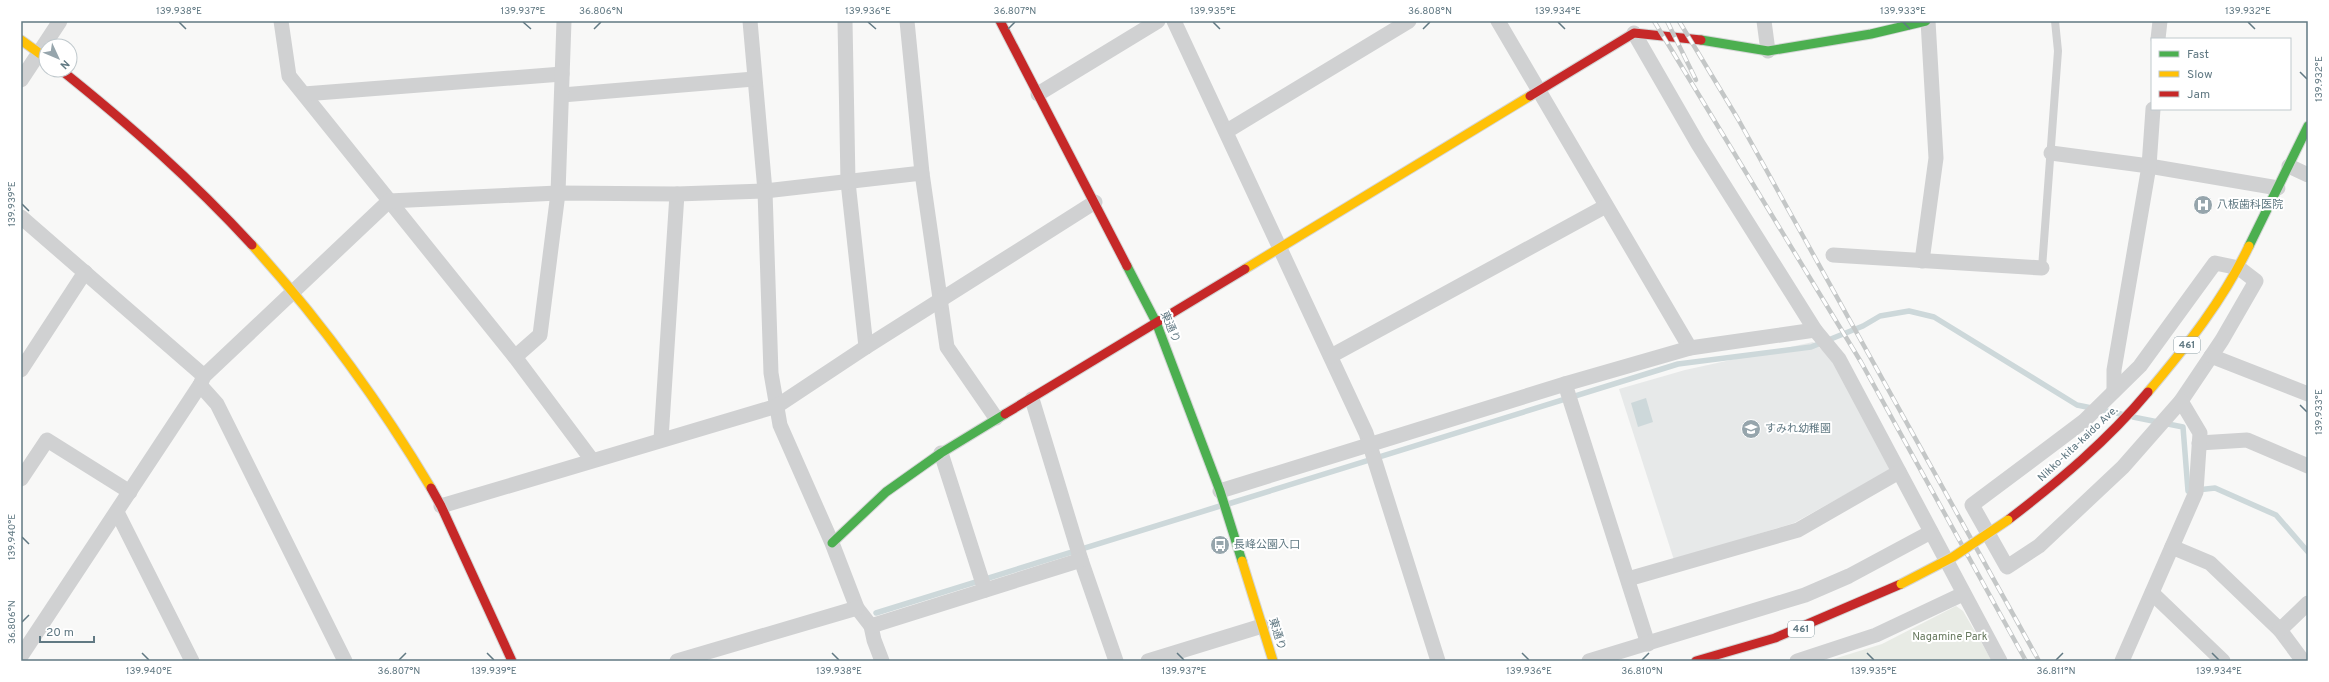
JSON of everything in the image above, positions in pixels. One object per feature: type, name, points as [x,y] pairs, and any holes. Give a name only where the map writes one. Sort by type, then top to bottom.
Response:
[{"type":"main road","name":"東通り","points":[[1000,21],[1156,322],[1220,491],[1273,661]]},
{"type":"main road","points":[[832,543],[886,492],[941,453],[996,418],[1032,399],[1537,89],[1634,33],[1704,40],[1768,51],[1870,28],[1927,21]]},
{"type":"main road","points":[[21,40],[38,52]]},
{"type":"main road","points":[[71,78],[130,125],[206,195],[295,292],[369,389],[441,506],[512,661]]},
{"type":"main road","name":"Nikko-kita-kaido Ave.","points":[[1696,661],[1722,655],[1801,629],[1901,584],[1953,557],[2008,520],[2064,476],[2124,419],[2183,351],[2239,268],[2308,126]]},
{"type":"street","points":[[52,38],[60,21]]},
{"type":"street","points":[[281,21],[290,76],[514,357],[592,460]]},
{"type":"street","points":[[514,357],[540,335],[558,193],[564,21]]},
{"type":"street","points":[[750,21],[765,191],[771,372],[780,425],[832,543],[857,608],[871,626],[874,640],[882,661]]},
{"type":"street","points":[[845,21],[848,182],[866,347]]},
{"type":"street","points":[[907,21],[922,173],[947,347],[996,418]]},
{"type":"street","points":[[1038,94],[1158,21]]},
{"type":"street","points":[[1174,21],[1331,356],[1369,445],[1438,661]]},
{"type":"street","points":[[1226,131],[1409,21]]},
{"type":"street","points":[[1498,21],[1690,348]]},
{"type":"street","points":[[1764,21],[1768,51]]},
{"type":"street","points":[[1922,260],[1936,158],[1927,21]]},
{"type":"street","points":[[2158,38],[2160,21]]},
{"type":"street","points":[[1634,33],[1698,144],[1815,330],[1839,359],[2000,661]]},
{"type":"street","points":[[21,80],[38,61]]},
{"type":"street","points":[[304,94],[562,74]]},
{"type":"street","points":[[562,95],[754,79]]},
{"type":"street","points":[[2114,391],[2114,370],[2149,166],[2153,110]]},
{"type":"street","points":[[2051,153],[2149,166],[2278,188]]},
{"type":"street","points":[[2289,166],[2308,175]]},
{"type":"street","points":[[21,656],[130,492],[202,380],[389,201],[558,193],[676,194],[765,191],[922,173]]},
{"type":"street","points":[[661,439],[676,194]]},
{"type":"street","points":[[441,506],[661,439],[777,406],[866,347],[1095,202]]},
{"type":"street","points":[[1331,356],[1606,206]]},
{"type":"street","points":[[21,218],[84,272],[202,380],[218,404],[345,661]]},
{"type":"street","points":[[1833,255],[2042,268]]},
{"type":"street","points":[[2215,263],[2239,268],[2256,281],[2211,356],[2181,401],[2112,477],[2040,546],[2007,567],[1972,505],[2067,435],[2084,421],[2114,391],[2140,366],[2215,263]]},
{"type":"street","points":[[21,370],[84,272]]},
{"type":"street","points":[[1220,491],[1565,384],[1690,348],[1815,330]]},
{"type":"street","points":[[2211,356],[2308,394]]},
{"type":"street","points":[[1565,384],[1648,644]]},
{"type":"street","points":[[1032,399],[1081,560],[1116,661]]},
{"type":"street","points":[[2122,661],[2196,492],[2200,433],[2181,401]]},
{"type":"street","points":[[21,480],[47,440],[130,492]]},
{"type":"street","points":[[2199,443],[2246,440],[2308,466]]},
{"type":"street","points":[[941,453],[986,590]]},
{"type":"street","points":[[1628,579],[1798,530],[1899,472]]},
{"type":"street","points":[[116,512],[192,661]]},
{"type":"street","points":[[1589,661],[1805,595],[1880,560],[1931,532]]},
{"type":"street","points":[[2172,547],[2210,563],[2280,630],[2303,661]]},
{"type":"street","points":[[871,626],[1081,560]]},
{"type":"street","points":[[2152,593],[2224,661]]},
{"type":"street","points":[[1796,661],[1876,635],[1963,594]]},
{"type":"street","points":[[2280,630],[2308,603]]},
{"type":"street","points":[[677,661],[857,608]]},
{"type":"street","points":[[1148,661],[1262,626]]},
{"type":"lane","points":[[2042,268],[2058,52],[2055,21]]},
{"type":"shaded area","name":"すみれ幼稚園","points":[[1813,342],[1834,360],[1893,468],[1794,523],[1674,560],[1619,389],[1685,370]]},
{"type":"shaded area","points":[[1646,398],[1653,422],[1638,427],[1631,403]]},
{"type":"green space","name":"Nagamine Park","points":[[1956,606],[1963,611],[1992,661],[1827,661],[1882,644]]},
{"type":"waterway","points":[[1228,504],[1678,364],[1811,347],[1863,326],[1880,316],[1909,311],[1934,317],[2077,405],[2121,414]]},
{"type":"waterway","points":[[2133,417],[2183,427],[2188,491],[2215,488],[2276,515],[2308,552]]},
{"type":"waterway","points":[[876,613],[1220,506]]},
{"type":"railway","points":[[1654,21],[1861,362],[2026,661]]},
{"type":"railway","points":[[1667,21],[1696,80]]},
{"type":"railway","points":[[1679,21],[1738,119],[2039,661]]},
{"type":"traffic: fast","points":[[1701,40],[1768,51],[1871,34],[1926,21]]},
{"type":"traffic: fast","points":[[2249,246],[2308,126]]},
{"type":"traffic: fast","points":[[1127,266],[1156,322],[1220,491],[1242,561]]},
{"type":"traffic: fast","points":[[832,543],[886,492],[941,453],[1005,414]]},
{"type":"traffic: slow","points":[[21,40],[38,52]]},
{"type":"traffic: slow","points":[[1245,269],[1530,96]]},
{"type":"traffic: slow","points":[[252,245],[301,302],[348,362],[391,424],[431,488]]},
{"type":"traffic: slow","points":[[2148,392],[2176,358],[2216,304],[2249,246]]},
{"type":"traffic: slow","points":[[1901,584],[1953,557],[2008,520]]},
{"type":"traffic: slow","points":[[1242,561],[1273,661]]},
{"type":"traffic: jam","points":[[1000,21],[1127,266]]},
{"type":"traffic: jam","points":[[1530,96],[1634,33],[1701,40]]},
{"type":"traffic: jam","points":[[71,78],[112,112],[183,175],[252,245]]},
{"type":"traffic: jam","points":[[1005,414],[1245,269]]},
{"type":"traffic: jam","points":[[2008,520],[2082,460],[2116,427],[2148,392]]},
{"type":"traffic: jam","points":[[431,488],[441,506],[512,661]]},
{"type":"traffic: jam","points":[[1696,661],[1775,638],[1901,584]]},
{"type":"place","name":"八板歯科医院","points":[[2203,205]]},
{"type":"place","name":"すみれ幼稚園","points":[[1751,429]]},
{"type":"place","name":"長峰公園入口","points":[[1220,545]]}]
